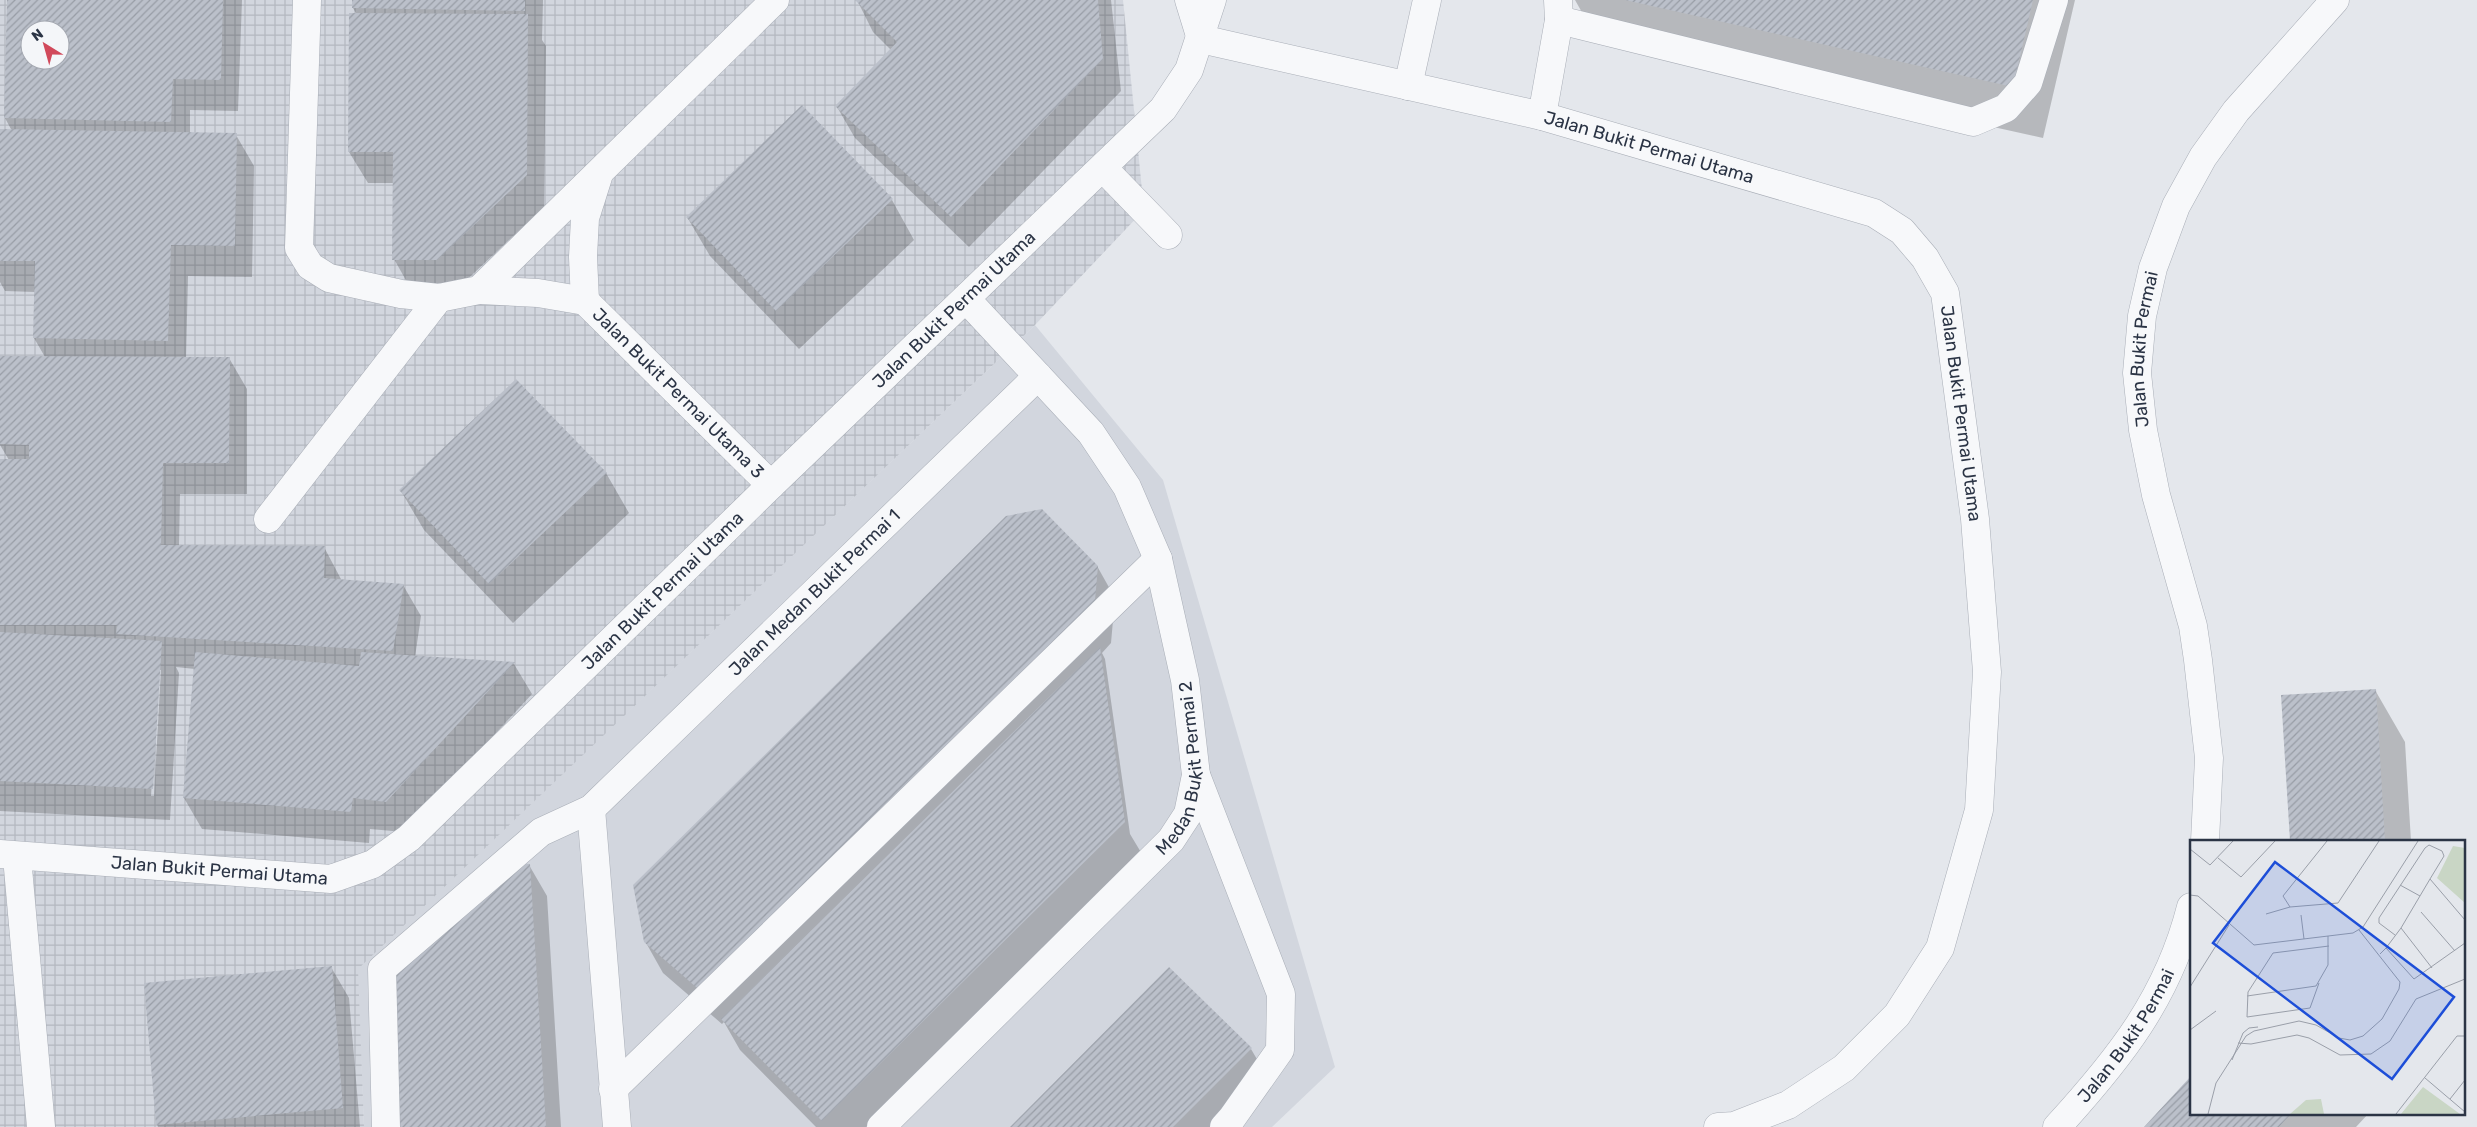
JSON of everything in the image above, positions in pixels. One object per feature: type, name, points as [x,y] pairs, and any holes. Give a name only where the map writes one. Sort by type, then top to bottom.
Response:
[{"type":"street","points":[[307,0],[299,248],[310,266],[329,278],[401,294],[439,298],[479,290],[538,293],[585,301],[583,257],[585,218],[598,175]]},
{"type":"street","points":[[479,290],[775,0]]},
{"type":"street","points":[[1189,0],[1201,39]]},
{"type":"street","name":"Jalan Bukit Permai Utama","points":[[8,856],[331,879],[373,864],[409,838],[770,485],[967,300],[1163,109],[1189,70],[1201,39],[1212,0]]},
{"type":"street","points":[[1408,86],[1427,0]]},
{"type":"street","points":[[1542,116],[1559,10],[1973,122],[2006,108],[2028,83],[2054,0]]},
{"type":"street","name":"Jalan Bukit Permai","points":[[2205,840],[2209,758],[2198,660],[2193,626],[2156,495],[2143,430],[2137,373],[2142,316],[2153,268],[2176,206],[2203,157],[2236,111],[2335,0]]},
{"type":"street","name":"Jalan Bukit Permai Utama","points":[[1201,39],[1542,116],[1874,213],[1902,231],[1925,258],[1944,293],[1948,310],[1975,519],[1987,672],[1979,810],[1940,948],[1897,1015],[1844,1068],[1788,1105],[1734,1126],[1718,1127]]},
{"type":"street","points":[[1103,168],[1168,235]]},
{"type":"street","points":[[268,518],[439,298]]},
{"type":"street","name":"Medan Bukit Permai 2","points":[[881,1127],[1170,840],[1188,814],[1196,775],[1185,680],[1158,559],[1127,487],[1091,433],[967,300]]},
{"type":"street","name":"Jalan Bukit Permai Utama 3","points":[[585,301],[770,485]]},
{"type":"street","name":"Jalan Medan Bukit Permai 1","points":[[386,1127],[382,969],[541,832],[591,809],[1038,376]]},
{"type":"street","points":[[613,1090],[1158,559]]},
{"type":"street","points":[[1196,775],[1282,994],[1280,1050],[1224,1127]]},
{"type":"street","points":[[591,809],[616,1127]]},
{"type":"street","points":[[8,856],[40,1127]]},
{"type":"street","name":"Jalan Bukit Permai","points":[[2057,1127],[2122,1052],[2154,1002],[2171,968],[2184,934],[2190,911]]},
{"type":"shaded area","points":[[0,0],[1123,0],[1144,210],[1035,325],[358,969],[364,1127],[0,1127]]},
{"type":"shaded area","points":[[1035,325],[1163,480],[1335,1067],[1272,1127],[364,1127],[357,969]]},
{"type":"building","points":[[7,0],[223,0],[221,80],[173,79],[171,122],[4,118]]},
{"type":"building","points":[[352,0],[525,0],[525,11],[352,8]]},
{"type":"building","points":[[855,0],[1098,0],[1103,59],[951,217],[835,106],[897,42]]},
{"type":"building","points":[[1625,0],[2033,0],[2013,87]]},
{"type":"building","points":[[349,13],[528,14],[527,175],[437,260],[392,260],[393,152],[348,152]]},
{"type":"building","points":[[802,105],[893,199],[776,311],[686,217]]},
{"type":"building","points":[[0,129],[237,133],[235,246],[171,245],[168,341],[33,338],[35,261],[0,261]]},
{"type":"building","points":[[0,356],[230,357],[229,463],[163,463],[161,545],[325,546],[324,578],[404,584],[393,651],[116,634],[117,625],[0,625],[0,459],[29,459],[29,445],[0,444]]},
{"type":"building","points":[[516,379],[607,473],[489,584],[399,490]]},
{"type":"building","points":[[1042,509],[1098,566],[1094,612],[703,993],[644,942],[633,885],[1006,516]]},
{"type":"building","points":[[0,632],[162,641],[153,789],[0,781]]},
{"type":"building","points":[[1100,647],[1125,822],[822,1121],[721,1019]]},
{"type":"building","points":[[195,652],[359,666],[361,652],[515,662],[386,802],[353,798],[351,812],[183,798]]},
{"type":"building","points":[[2376,689],[2385,840],[2290,840],[2281,695]]},
{"type":"building","points":[[508,862],[530,864],[546,1127],[400,1127],[391,977]]},
{"type":"building","points":[[332,966],[343,1108],[156,1125],[144,983]]},
{"type":"building","points":[[1169,967],[1252,1048],[1173,1127],[1010,1127]]},
{"type":"building","points":[[2190,1077],[2190,1114],[2291,1114],[2279,1127],[2144,1127]]}]
